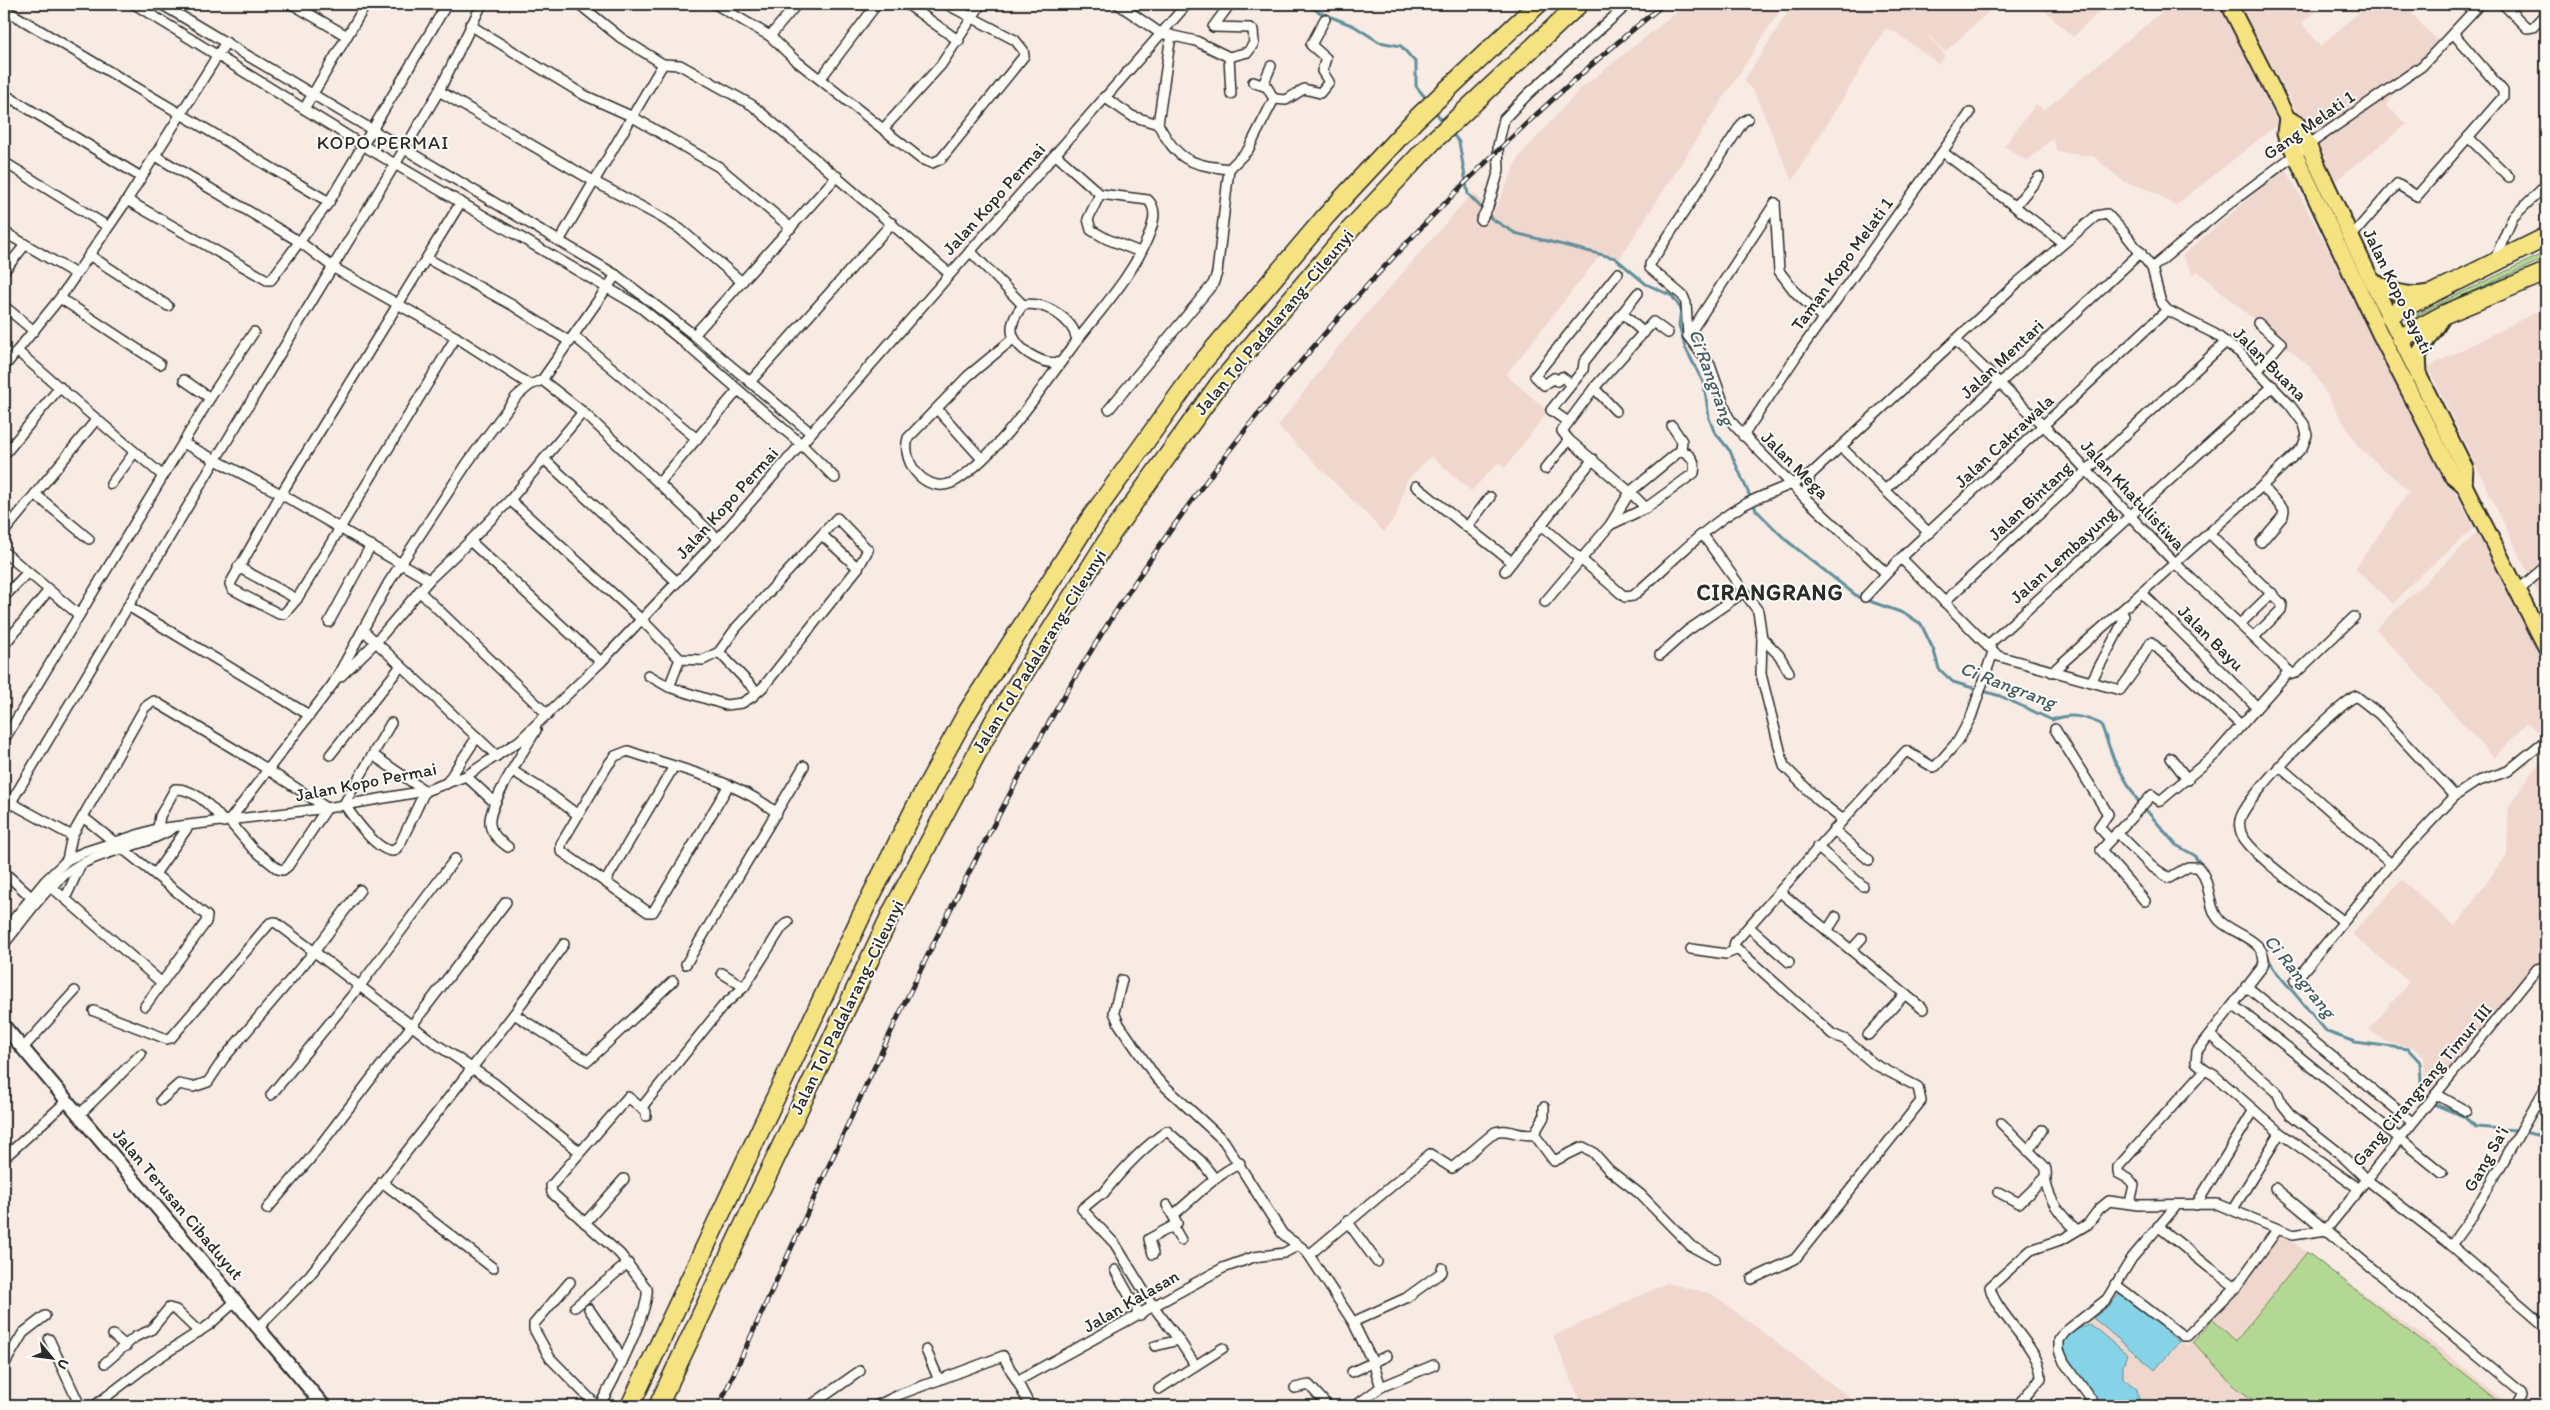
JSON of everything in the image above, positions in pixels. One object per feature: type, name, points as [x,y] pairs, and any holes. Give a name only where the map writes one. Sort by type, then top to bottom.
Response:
[{"type":"highway","name":"Jalan Tol Padalarang–Cileunyi","points":[[630,1406],[865,908],[916,806],[968,711],[1090,518],[1201,364],[1326,216],[1415,120],[1538,4]]},
{"type":"highway","name":"Jalan Tol Padalarang–Cileunyi","points":[[658,1406],[893,910],[994,721],[1112,533],[1220,383],[1348,232],[1433,141],[1579,4]]},
{"type":"highway","points":[[2382,319],[2546,237]]},
{"type":"highway","points":[[2394,341],[2445,314],[2546,272]]},
{"type":"main road","name":"Jalan Kopo Sayati","points":[[2229,4],[2287,118],[2297,124],[2308,145],[2371,280],[2382,319]]},
{"type":"main road","name":"Jalan Kopo Sayati","points":[[2287,118],[2285,133],[2394,341],[2452,475],[2464,485],[2546,647]]},
{"type":"main road","points":[[2371,280],[2401,295],[2413,296],[2441,291]]},
{"type":"main road","points":[[2421,381],[2418,355],[2445,314]]},
{"type":"main road","name":"Jalan Kopo Sayati","points":[[2394,341],[2421,381],[2465,468],[2464,485]]},
{"type":"main road","name":"Jalan Terusan Cibaduyut","points":[[5,1031],[24,1048],[68,1100],[78,1115],[237,1300],[321,1402]]},
{"type":"street","points":[[134,4],[222,49],[401,156],[461,202],[612,281],[694,335],[750,382],[806,439],[835,478]]},
{"type":"street","points":[[161,4],[222,49],[308,102],[401,156],[559,241],[612,281],[738,390],[806,439]]},
{"type":"street","points":[[292,4],[347,36]]},
{"type":"street","points":[[308,102],[366,4]]},
{"type":"street","points":[[126,200],[267,280],[275,277],[329,202],[369,138],[447,4]]},
{"type":"street","points":[[4,814],[7,801],[128,606],[401,156],[439,91],[482,4]]},
{"type":"street","points":[[579,4],[621,38],[663,64],[680,65],[752,104],[950,274]]},
{"type":"street","points":[[716,4],[770,36],[921,159],[935,162],[941,159],[1021,63],[1024,53],[1019,44],[946,4]]},
{"type":"street","points":[[770,36],[797,4]]},
{"type":"street","points":[[821,78],[877,4]]},
{"type":"street","points":[[907,4],[959,40]]},
{"type":"street","points":[[884,128],[936,71],[959,40],[981,4]]},
{"type":"street","points":[[1118,4],[1160,33],[1196,41],[1229,57],[1248,52],[1254,43],[1253,30],[1250,28],[1213,28],[1230,4]]},
{"type":"street","name":"Jalan Kopo Permai","points":[[4,931],[23,914],[67,860],[84,852],[115,841],[172,829],[327,808],[425,791],[466,776],[519,741],[601,662],[718,539],[1056,155],[1160,33],[1188,4]]},
{"type":"street","points":[[1481,220],[1488,207],[1499,170],[1498,146],[1504,119],[1528,94],[1628,4]]},
{"type":"street","name":"Gang Melati 1","points":[[2152,268],[2229,204],[2308,145],[2422,66],[2480,4]]},
{"type":"street","points":[[2504,4],[2528,28],[2533,27],[2544,19]]},
{"type":"street","points":[[4,9],[329,202]]},
{"type":"street","points":[[1274,99],[1286,100],[1304,89],[1320,93],[1324,90],[1329,82],[1322,71],[1326,58],[1311,45],[1325,19]]},
{"type":"street","points":[[470,25],[584,95],[631,116],[719,167],[791,228]]},
{"type":"street","points":[[2351,237],[2397,184],[2417,196],[2444,172],[2468,137],[2503,97],[2504,92],[2453,33]]},
{"type":"street","points":[[1171,35],[1158,124],[1172,148],[1179,154],[1198,165],[1229,168]]},
{"type":"street","points":[[4,366],[60,298],[141,177],[222,49]]},
{"type":"street","points":[[1229,57],[1231,94]]},
{"type":"street","points":[[559,241],[663,64]]},
{"type":"street","points":[[1263,85],[1271,66]]},
{"type":"street","points":[[1253,82],[1267,87],[1274,99]]},
{"type":"street","points":[[439,91],[680,229],[742,282]]},
{"type":"street","points":[[4,94],[141,177]]},
{"type":"street","points":[[1104,97],[1132,116],[1158,124]]},
{"type":"street","points":[[1109,409],[1216,280],[1229,168],[1248,150],[1274,99]]},
{"type":"street","name":"Taman Kopo Melati 1","points":[[1743,436],[1823,318],[1944,153],[1970,113]]},
{"type":"street","points":[[1688,336],[1686,303],[1683,296],[1653,271],[1650,264],[1743,122],[1748,119]]},
{"type":"street","points":[[2468,137],[2509,177]]},
{"type":"street","points":[[1944,153],[2016,205],[2063,243]]},
{"type":"street","points":[[154,155],[300,242],[334,268],[456,337],[530,385]]},
{"type":"street","points":[[1014,338],[968,376],[937,410],[911,433],[906,444],[908,458],[920,476],[934,486],[945,486],[957,480],[982,459],[1037,396],[1060,362],[1119,286],[1140,252],[1152,226],[1154,214],[1152,205],[1146,199],[1100,194],[1056,155]]},
{"type":"street","points":[[4,162],[108,226]]},
{"type":"street","points":[[694,335],[837,176]]},
{"type":"street","points":[[2016,205],[2039,177]]},
{"type":"street","points":[[2493,263],[2513,217],[2546,185]]},
{"type":"street","points":[[1100,194],[1088,219],[1091,230],[1112,242],[1140,252]]},
{"type":"street","points":[[456,337],[341,529],[297,599],[283,615],[231,588],[231,583],[238,567],[281,494],[428,259],[461,202]]},
{"type":"street","points":[[1688,336],[1774,203],[1779,271],[1795,292],[1823,318]]},
{"type":"street","points":[[1541,525],[1625,597],[1629,598],[1722,519],[1742,506],[1792,486],[1810,475],[1955,340],[2063,243],[2096,216],[2104,213],[2117,224],[2152,268],[2161,303],[2168,310]]},
{"type":"street","points":[[750,382],[892,223]]},
{"type":"street","points":[[4,232],[76,274]]},
{"type":"street","points":[[4,271],[25,245]]},
{"type":"street","points":[[970,251],[1023,305],[1035,305],[1064,318],[1075,330],[1077,340]]},
{"type":"street","name":"Jalan Mentari","points":[[1885,490],[2141,252]]},
{"type":"street","points":[[89,255],[168,306]]},
{"type":"street","points":[[428,259],[572,340],[697,438]]},
{"type":"street","points":[[1571,384],[1562,377],[1557,381],[1554,378],[1544,385],[1535,376],[1618,273]]},
{"type":"street","points":[[227,822],[269,770],[333,684],[401,564],[468,462],[509,406],[530,385],[542,380],[612,281]]},
{"type":"street","points":[[1568,422],[1551,410],[1583,370],[1582,365],[1638,294]]},
{"type":"street","points":[[60,298],[160,364]]},
{"type":"street","points":[[1023,305],[1015,315],[1012,326],[1014,338],[1027,352],[1042,361],[1052,364],[1060,362]]},
{"type":"street","points":[[4,306],[34,331]]},
{"type":"street","name":"Jalan Buana","points":[[2052,672],[2262,486],[2302,448],[2307,435],[2304,424],[2258,370],[2226,342],[2203,326],[2168,310]]},
{"type":"street","name":"Jalan Cakrawala","points":[[1865,597],[1901,558],[2168,310]]},
{"type":"street","points":[[1622,312],[1644,333]]},
{"type":"street","points":[[1646,508],[1593,459],[1568,440],[1562,431],[1594,388],[1654,322],[1668,333]]},
{"type":"street","points":[[2258,322],[2281,343],[2258,370]]},
{"type":"street","points":[[4,740],[210,398],[254,332]]},
{"type":"street","name":"Jalan Mega","points":[[1688,336],[1710,365],[1728,416],[1743,436],[1792,486],[1886,573]]},
{"type":"street","name":"Jalan Khatulistiwa","points":[[1955,340],[2088,471],[2176,564],[2289,671]]},
{"type":"street","name":"Jalan Bintang","points":[[1944,602],[2226,342]]},
{"type":"street","points":[[17,351],[163,476]]},
{"type":"street","points":[[184,380],[210,398]]},
{"type":"street","points":[[542,380],[583,412],[660,482],[718,539]]},
{"type":"street","name":"Jalan Lembayung","points":[[1990,649],[2130,516],[2273,386]]},
{"type":"street","points":[[4,455],[60,387]]},
{"type":"street","points":[[1594,388],[1616,411]]},
{"type":"street","points":[[660,482],[738,390]]},
{"type":"street","points":[[937,410],[982,459]]},
{"type":"street","points":[[333,684],[376,642],[429,580],[510,500],[583,412]]},
{"type":"street","points":[[4,532],[96,420]]},
{"type":"street","points":[[1545,602],[1579,558],[1610,525],[1630,492],[1681,450],[1682,441],[1672,426]]},
{"type":"street","points":[[1545,470],[1568,440]]},
{"type":"street","points":[[183,443],[281,494],[429,580]]},
{"type":"street","points":[[1841,447],[1928,533]]},
{"type":"street","points":[[1610,525],[1646,508],[1694,473],[1696,464],[1692,458],[1681,450]]},
{"type":"street","points":[[111,484],[134,453]]},
{"type":"street","points":[[544,459],[677,582]]},
{"type":"street","points":[[1505,571],[1593,459]]},
{"type":"street","points":[[1805,498],[1810,475]]},
{"type":"street","points":[[1416,486],[1512,562]]},
{"type":"street","points":[[2261,542],[2282,516],[2284,510],[2262,486]]},
{"type":"street","points":[[35,494],[89,539]]},
{"type":"street","points":[[1467,526],[1490,497]]},
{"type":"street","points":[[510,500],[642,620],[680,660],[703,660],[719,652],[736,628],[837,518],[868,550],[858,568],[757,692],[742,703],[726,705],[669,687],[648,675]]},
{"type":"street","points":[[822,534],[858,568]]},
{"type":"street","points":[[2210,534],[2272,593],[2282,607],[2254,637]]},
{"type":"street","points":[[1703,535],[1758,610],[1762,638],[1761,674],[1784,766],[1818,800],[1843,820]]},
{"type":"street","points":[[470,541],[601,662]]},
{"type":"street","points":[[329,622],[371,545]]},
{"type":"street","points":[[4,552],[79,615]]},
{"type":"street","points":[[1901,558],[1990,649],[2004,658],[2122,689],[2151,642],[2241,725]]},
{"type":"street","points":[[2517,591],[2546,566]]},
{"type":"street","points":[[238,567],[297,599]]},
{"type":"street","points":[[4,597],[28,572]]},
{"type":"street","points":[[4,645],[49,590]]},
{"type":"street","points":[[419,591],[548,715]]},
{"type":"street","points":[[1660,655],[1687,631],[1744,592]]},
{"type":"street","name":"Jalan Bayu","points":[[2142,593],[2256,706]]},
{"type":"street","points":[[2240,624],[2272,593]]},
{"type":"street","points":[[128,606],[310,715]]},
{"type":"street","points":[[2090,682],[2122,624],[2124,616],[2121,611]]},
{"type":"street","points":[[2145,901],[2101,850],[2152,794],[2160,801],[2188,780],[2216,754],[2256,706],[2289,671],[2296,673],[2354,617]]},
{"type":"street","points":[[363,630],[496,756]]},
{"type":"street","points":[[1762,638],[1779,655],[1789,672]]},
{"type":"street","points":[[1752,1279],[1795,1259],[1918,1105],[1921,1097],[1918,1087],[1914,1084],[1874,1064],[1846,1040],[1832,1034],[1736,950],[1734,944],[1817,847],[1906,751],[1933,767],[1936,766],[1963,733],[1977,702],[1990,649]]},
{"type":"street","points":[[719,652],[757,692]]},
{"type":"street","points":[[669,687],[680,660]]},
{"type":"street","points":[[330,755],[401,666]]},
{"type":"street","points":[[2343,921],[2255,852],[2242,834],[2240,818],[2261,786],[2279,766],[2356,696],[2379,714],[2455,796]]},
{"type":"street","points":[[67,860],[72,836],[146,707],[151,702],[158,702],[327,808],[288,866],[283,870],[278,869],[253,848],[212,806],[178,788],[171,793],[157,833]]},
{"type":"street","points":[[373,755],[425,791],[400,844],[394,850],[381,847],[356,821],[344,804],[391,723]]},
{"type":"street","points":[[508,847],[499,840],[490,825],[494,802],[539,723]]},
{"type":"street","points":[[2055,729],[2108,814],[2099,827],[2110,840]]},
{"type":"street","points":[[446,784],[478,737]]},
{"type":"street","points":[[2295,981],[2391,864],[2455,796],[2476,782],[2508,771],[2546,740]]},
{"type":"street","points":[[729,785],[653,912],[648,912],[561,851],[561,844],[608,765],[622,752],[628,752],[729,785],[763,801],[777,813]]},
{"type":"street","points":[[2171,758],[2188,780]]},
{"type":"street","points":[[686,964],[804,766]]},
{"type":"street","points":[[2279,766],[2391,864]]},
{"type":"street","points":[[605,882],[673,768]]},
{"type":"street","points":[[513,771],[550,794],[578,816]]},
{"type":"street","points":[[466,776],[494,802]]},
{"type":"street","points":[[7,801],[72,836]]},
{"type":"street","points":[[84,817],[204,913],[207,918],[144,1006]]},
{"type":"street","points":[[155,874],[188,827]]},
{"type":"street","points":[[1834,830],[1869,860]]},
{"type":"street","points":[[2117,832],[2151,866],[2169,878],[2191,866],[2198,868],[2202,872],[2219,920],[2255,943],[2263,954],[2262,966],[2195,1056],[2196,1062],[2214,1075],[2280,1133],[2358,1188]]},
{"type":"street","name":"Jalan Kopo Permai","points":[[4,944],[23,914],[31,897],[48,884],[81,864],[157,833]]},
{"type":"street","points":[[1817,847],[1863,886]]},
{"type":"street","points":[[65,899],[81,864],[84,852]]},
{"type":"street","points":[[271,1095],[359,987],[455,859]]},
{"type":"street","points":[[4,872],[31,897]]},
{"type":"street","points":[[48,884],[162,983]]},
{"type":"street","points":[[161,1100],[179,1084],[192,1087],[208,1082],[224,1058],[314,952],[360,890]]},
{"type":"street","points":[[1780,892],[1922,1009]]},
{"type":"street","points":[[267,1208],[309,1160],[506,902]]},
{"type":"street","points":[[1827,931],[1836,917]]},
{"type":"street","points":[[94,1011],[167,1039],[174,1036],[271,922],[277,922],[359,987],[470,1068],[494,1083],[580,1152]]},
{"type":"street","points":[[642,1107],[723,1006],[744,987],[782,927],[788,922]]},
{"type":"street","points":[[1749,927],[1789,962]]},
{"type":"street","points":[[1851,950],[1862,938]]},
{"type":"street","points":[[259,1328],[309,1276],[514,1014],[564,944]]},
{"type":"street","points":[[1691,949],[1726,954],[1736,950]]},
{"type":"street","name":"Gang Cirangrang Timur III","points":[[2326,1230],[2358,1188],[2403,1136],[2435,1094],[2538,969],[2546,966]]},
{"type":"street","points":[[722,973],[744,987]]},
{"type":"street","points":[[1122,980],[1114,1012],[1119,1024],[1157,1079],[1224,1142],[1240,1163],[1282,1233],[1294,1247],[1305,1249],[1309,1254],[1353,1322],[1373,1363],[1381,1387]]},
{"type":"street","points":[[514,1014],[588,1061],[673,982]]},
{"type":"street","points":[[2246,986],[2415,1119]]},
{"type":"street","points":[[24,1048],[74,991]]},
{"type":"street","points":[[1868,1035],[1905,994]]},
{"type":"street","points":[[2233,1005],[2403,1136],[2442,1173]]},
{"type":"street","points":[[2211,1036],[2277,1092],[2282,1104],[2290,1114],[2337,1151],[2366,1179],[2452,1245],[2546,1327]]},
{"type":"street","points":[[78,1115],[141,1054]]},
{"type":"street","points":[[2130,1203],[2134,1185],[2129,1179],[2118,1174],[2118,1167],[2205,1070]]},
{"type":"street","name":"Gang Sa'i","points":[[2452,1245],[2472,1216],[2546,1087]]},
{"type":"street","points":[[2435,1094],[2466,1111]]},
{"type":"street","points":[[570,1282],[534,1324],[534,1329],[550,1358],[598,1406],[622,1362],[648,1294],[646,1286],[628,1263],[557,1197],[551,1188],[628,1097],[647,1112],[646,1116]]},
{"type":"street","points":[[4,1158],[68,1100]]},
{"type":"street","points":[[1534,1134],[1544,1116],[1544,1107]]},
{"type":"street","points":[[2196,1204],[2254,1110]]},
{"type":"street","points":[[2001,1123],[2045,1167],[2045,1178],[2057,1208],[2077,1230]]},
{"type":"street","points":[[1309,1254],[1430,1154],[1452,1168],[1495,1132],[1501,1130],[1521,1135],[1534,1134]]},
{"type":"street","points":[[2028,1151],[2042,1130]]},
{"type":"street","points":[[1195,1365],[1153,1306],[1115,1244],[1082,1209],[1099,1195],[1103,1194],[1113,1180],[1155,1139],[1167,1131],[1201,1161],[1214,1178]]},
{"type":"street","points":[[2233,1209],[2280,1133]]},
{"type":"street","points":[[1534,1134],[1552,1160],[1556,1160],[1582,1147],[1593,1152],[1609,1170],[1640,1194],[1691,1246],[1715,1259]]},
{"type":"street","points":[[1173,1215],[1196,1197],[1214,1178],[1240,1163]]},
{"type":"street","points":[[1998,1192],[2019,1203],[2045,1178]]},
{"type":"street","points":[[585,1222],[624,1179]]},
{"type":"street","points":[[382,1182],[493,1268]]},
{"type":"street","points":[[2275,1188],[2520,1392],[2521,1394],[2515,1406]]},
{"type":"street","points":[[2018,1406],[2041,1378],[2041,1372],[2030,1349],[1991,1291],[1992,1283],[2031,1250],[2063,1239],[2088,1224],[2099,1209],[2109,1201],[2176,1206],[2217,1204],[2233,1209],[2276,1230],[2298,1235],[2326,1230]]},
{"type":"street","points":[[1153,1254],[1149,1239],[1177,1223],[1167,1205]]},
{"type":"street","points":[[2096,1406],[2064,1362],[2059,1350],[2059,1340],[2065,1332],[2107,1299],[2115,1284],[2158,1226],[2176,1206]]},
{"type":"street","points":[[1347,1221],[1377,1262]]},
{"type":"street","points":[[1173,1226],[1181,1240]]},
{"type":"street","points":[[2158,1226],[2236,1287]]},
{"type":"street","points":[[2115,1284],[2186,1336],[2192,1334],[2236,1287],[2276,1230]]},
{"type":"street","name":"Jalan Kalasan","points":[[1017,1381],[1223,1268],[1250,1258],[1284,1253],[1294,1247]]},
{"type":"street","points":[[575,1307],[628,1263]]},
{"type":"street","points":[[1353,1322],[1419,1290],[1442,1272],[1442,1268]]},
{"type":"street","points":[[1115,1270],[1140,1315]]},
{"type":"street","points":[[94,1406],[152,1362],[199,1332],[237,1300]]},
{"type":"street","points":[[104,1363],[135,1337],[151,1330],[169,1308],[176,1310],[199,1332]]},
{"type":"street","points":[[588,1309],[616,1348],[622,1362]]},
{"type":"street","points":[[4,1365],[23,1333],[46,1316]]},
{"type":"street","points":[[113,1335],[126,1346]]},
{"type":"street","points":[[49,1339],[80,1406]]},
{"type":"street","points":[[1155,1346],[1179,1340]]},
{"type":"street","points":[[1159,1389],[1223,1348]]},
{"type":"street","points":[[926,1350],[938,1380]]},
{"type":"street","points":[[876,1406],[1003,1356],[1030,1406]]},
{"type":"street","points":[[1352,1372],[1387,1356]]},
{"type":"street","points":[[1355,1406],[1381,1387],[1434,1365]]},
{"type":"street","points":[[810,1406],[860,1371]]},
{"type":"street","points":[[1295,1388],[1309,1385],[1328,1406]]},
{"type":"street","points":[[307,1406],[321,1402]]},
{"type":"shaded area","points":[[1687,4],[1784,4],[1620,258],[1602,253],[1506,375],[1548,411],[1505,468],[1499,462],[1471,491],[1431,456],[1407,480],[1396,516],[1384,532],[1278,426],[1338,347],[1473,192],[1493,214],[1519,157],[1579,90]]},
{"type":"shaded area","points":[[1793,4],[1997,4],[1945,52],[1922,28],[1945,55],[1939,64],[1898,34],[1886,28],[1792,181],[1755,93],[1744,81]]},
{"type":"shaded area","points":[[2038,4],[2107,4],[2073,37]]},
{"type":"shaded area","points":[[2171,4],[2220,4],[2278,124],[2175,206],[2154,192],[2123,181],[2093,156],[2057,152],[2053,138],[2027,161],[2004,146],[2036,104],[2044,110]]},
{"type":"shaded area","points":[[2239,4],[2324,4],[2302,23],[2320,46],[2369,4],[2403,4],[2437,41],[2386,105],[2407,124],[2334,182]]},
{"type":"shaded area","points":[[2285,167],[2474,528],[2414,581],[2393,604],[2355,569],[2409,491],[2358,447],[2311,368],[2197,271],[2194,275],[2182,256]]},
{"type":"shaded area","points":[[2546,307],[2546,610],[2428,367]]},
{"type":"shaded area","points":[[2479,531],[2546,665],[2546,726],[2539,732],[2527,723],[2494,758],[2376,629]]},
{"type":"shaded area","points":[[2546,757],[2546,968],[2537,970],[2433,1100],[2425,1082],[2424,1057],[2413,1047],[2389,1043],[2369,1030],[2409,982],[2352,934],[2402,880],[2455,926],[2507,855],[2508,808],[2531,773]]},
{"type":"shaded area","points":[[2280,1233],[2444,1351],[2510,1406],[2098,1406],[2059,1343],[2122,1289],[2187,1346]]},
{"type":"shaded area","points":[[1667,1283],[1712,1294],[1861,1406],[1582,1406],[1553,1336]]},
{"type":"green space","points":[[2546,252],[2546,258],[2411,319],[2411,317]]},
{"type":"green space","points":[[2307,1252],[2505,1406],[2261,1406],[2233,1385],[2193,1342],[2213,1320],[2236,1341]]},
{"type":"water","points":[[2121,1292],[2179,1342],[2155,1370],[2093,1318],[2111,1304]]},
{"type":"water","points":[[2089,1324],[2127,1354],[2123,1365],[2123,1378],[2137,1389],[2140,1406],[2097,1406],[2069,1365],[2062,1342],[2070,1333]]},
{"type":"waterway","name":"Ci Rangrang","points":[[1304,4],[1354,26],[1379,42],[1401,46],[1416,63],[1416,86],[1428,101]]},
{"type":"waterway","name":"Ci Rangrang","points":[[1434,110],[1444,123]]},
{"type":"waterway","name":"Ci Rangrang","points":[[1451,132],[1459,142],[1468,194],[1492,219],[1515,233],[1615,258],[1646,284],[1672,296],[1681,309],[1679,325],[1685,347],[1704,384],[1709,418],[1714,431],[1730,451],[1756,510],[1786,540],[1858,597],[1906,614],[1921,624],[1934,651],[1939,669],[1953,682],[2000,696],[2052,720],[2077,716],[2101,724],[2114,760],[2136,798],[2176,845],[2194,855],[2202,866]]},
{"type":"waterway","name":"Ci Rangrang","points":[[2266,953],[2273,968],[2327,1032],[2355,1042],[2408,1049],[2420,1062],[2422,1099],[2463,1116],[2476,1127],[2515,1130],[2541,1136],[2546,1135]]},
{"type":"railway","points":[[719,1406],[880,1054],[1009,795],[1056,710],[1116,612],[1181,515],[1252,421],[1328,330],[1408,242],[1491,157],[1577,78],[1664,4]]},
{"type":"district","name":"KOPO PERMAI","points":[[383,142]]},
{"type":"district","name":"CIRANGRANG","points":[[1770,592]]}]
